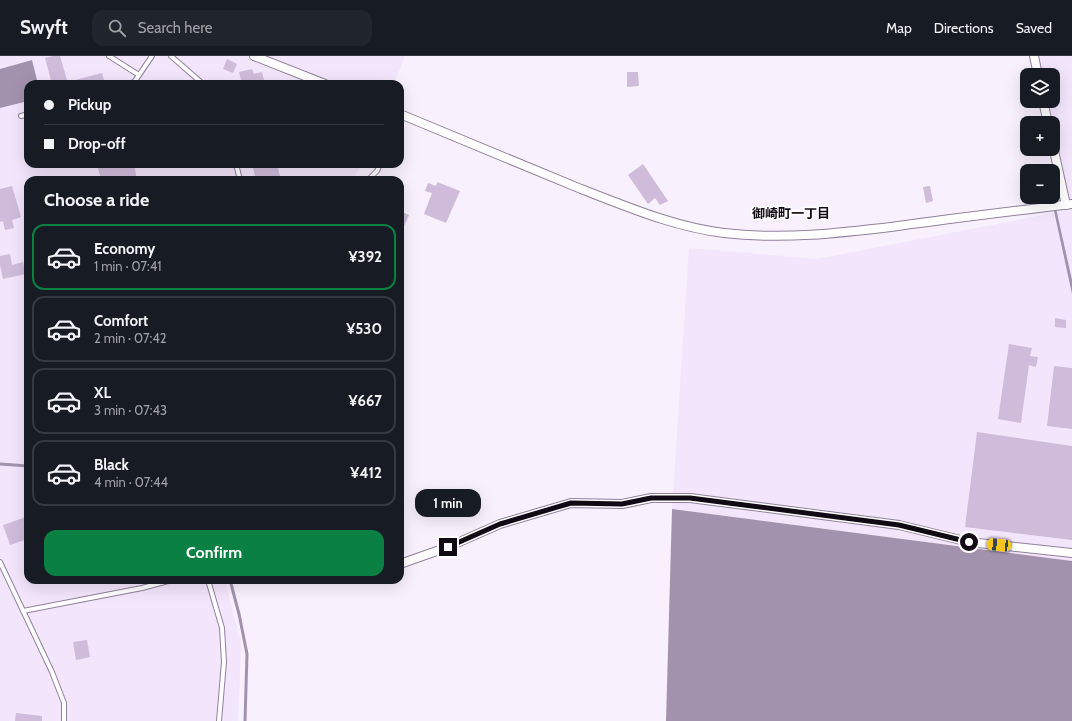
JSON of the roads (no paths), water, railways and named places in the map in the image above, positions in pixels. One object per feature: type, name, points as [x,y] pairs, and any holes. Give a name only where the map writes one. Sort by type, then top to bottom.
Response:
[{"type":"street","points":[[254,56],[315,80]]},
{"type":"street","points":[[1034,56],[1037,68]]},
{"type":"street","points":[[404,117],[639,212],[685,226],[723,233],[756,236],[807,236],[1063,205],[1055,156]]},
{"type":"street","points":[[404,563],[448,547],[500,524],[571,503],[622,504],[651,498],[690,498],[899,525],[969,542],[1072,553]]},
{"type":"lane","points":[[109,56],[140,75]]},
{"type":"lane","points":[[136,80],[152,56]]},
{"type":"lane","points":[[171,56],[198,80]]},
{"type":"lane","points":[[372,176],[378,168]]},
{"type":"lane","points":[[0,562],[52,672],[64,703],[64,721]]},
{"type":"lane","points":[[23,611],[157,584]]},
{"type":"lane","points":[[209,584],[222,628],[224,662],[219,721]]},
{"type":"waterway","points":[[0,464],[24,466]]},
{"type":"waterway","points":[[231,584],[247,654],[245,721]]},
{"type":"district","name":"御崎町一丁目","points":[[791,213]]}]
